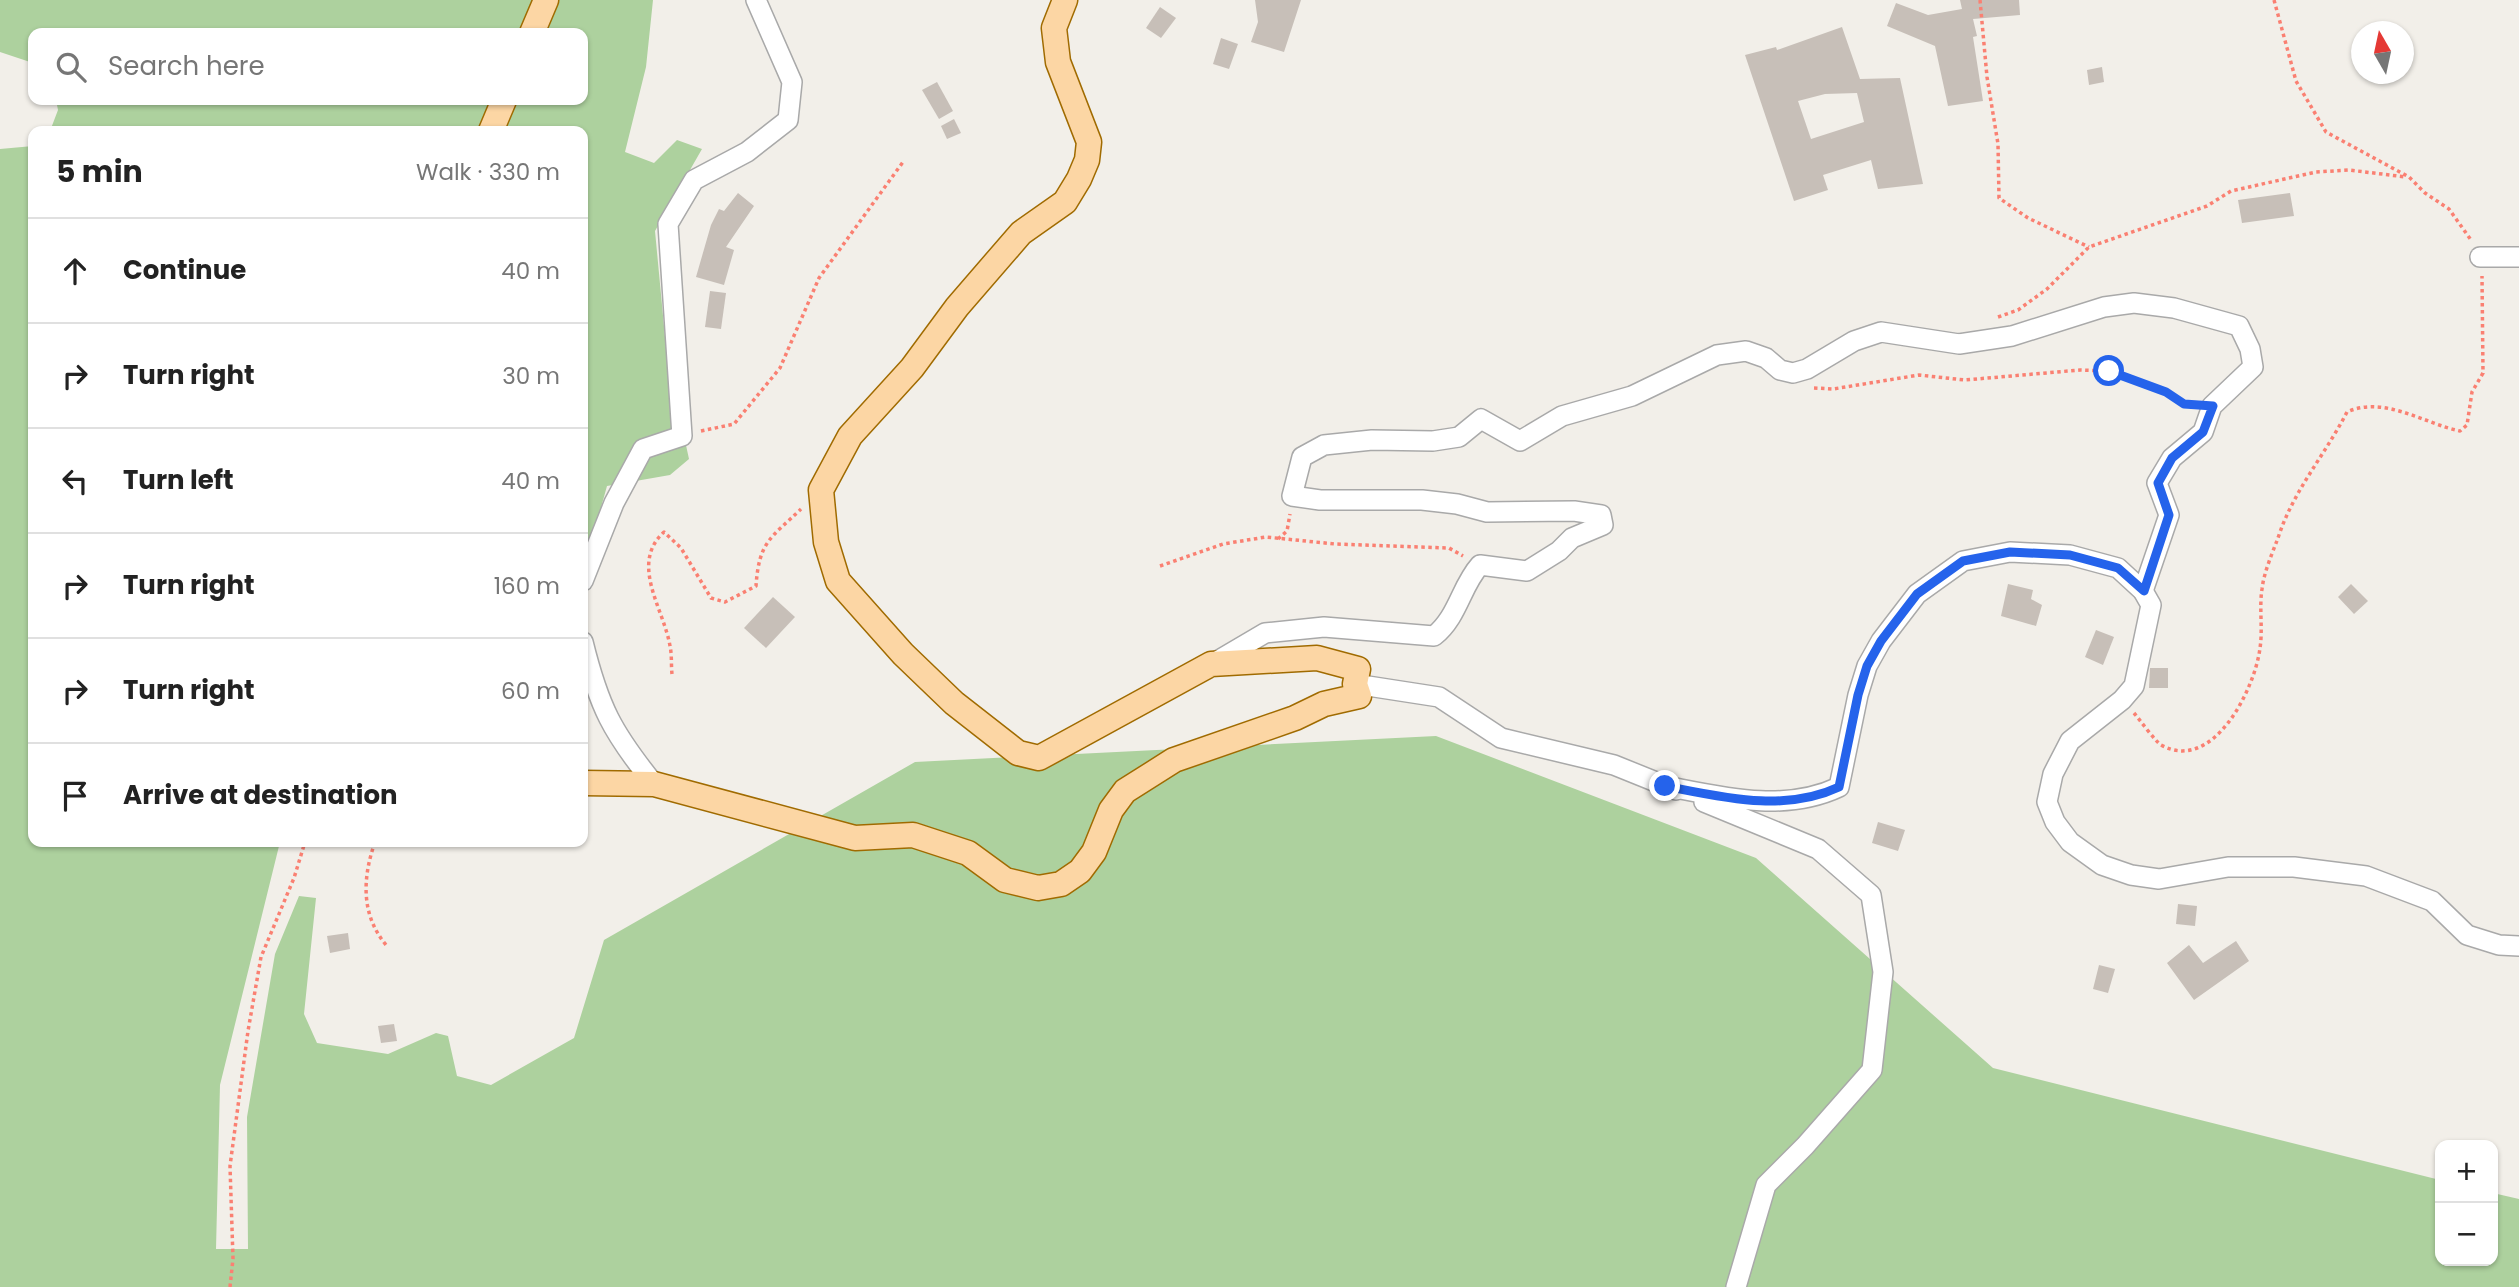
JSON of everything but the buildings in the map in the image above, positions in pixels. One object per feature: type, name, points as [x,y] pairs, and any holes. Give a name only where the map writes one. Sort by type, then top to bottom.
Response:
[{"type":"main road","points":[[534,28],[546,0]]},
{"type":"main road","points":[[588,783],[654,785],[855,838],[912,835],[968,853],[1005,880],[1038,888],[1061,884],[1080,871],[1094,852],[1111,810],[1125,791],[1174,760],[1295,718],[1324,704],[1359,696],[1355,684],[1358,669],[1317,658],[1210,664],[1039,758],[1018,752],[954,703],[902,654],[838,581],[826,542],[821,489],[850,436],[912,368],[964,298],[1021,233],[1065,202],[1087,160],[1089,142],[1058,62],[1054,28],[1065,0]]},
{"type":"main road","points":[[493,126],[502,105]]},
{"type":"street","points":[[588,568],[614,503],[643,449],[682,436],[668,224],[694,180],[747,152],[788,120],[792,82],[756,0]]},
{"type":"street","points":[[2480,257],[2519,257]]},
{"type":"street","points":[[1210,664],[1265,633],[1324,627],[1434,636],[1447,626],[1464,595],[1469,577],[1480,565],[1527,571],[1559,551],[1572,538],[1603,525],[1601,515],[1574,511],[1487,512],[1457,504],[1422,500],[1320,500],[1292,496],[1302,457],[1324,445],[1372,440],[1459,437],[1481,419],[1520,441],[1562,416],[1632,396],[1717,355],[1746,351],[1766,358],[1780,370],[1793,373],[1807,369],[1854,341],[1881,332],[1959,344],[2012,336],[2104,307],[2134,303],[2174,308],[2239,326],[2250,349],[2253,367],[2213,406],[2203,432],[2172,458],[2158,483],[2169,515],[2144,591]]},
{"type":"street","points":[[1665,786],[1745,801],[1816,798],[1839,787],[1858,695],[1867,666],[1881,641],[1917,594],[1963,561],[2010,552],[2070,555],[2118,568],[2144,591],[2151,605],[2134,686],[2122,700],[2070,741],[2053,775],[2047,802],[2055,822],[2070,842],[2102,865],[2131,875],[2160,879],[2228,867],[2294,867],[2366,876],[2432,901],[2467,935],[2498,946],[2519,946]]},
{"type":"street","points":[[588,662],[595,691],[618,740],[654,785]]},
{"type":"street","points":[[1355,684],[1439,698],[1501,738],[1614,765],[1818,849],[1871,895],[1883,972],[1872,1070],[1805,1146],[1766,1185],[1736,1287]]},
{"type":"path","points":[[1980,0],[1987,77],[1998,144],[1999,198],[2028,218],[2089,247]]},
{"type":"path","points":[[2122,700],[2153,733],[2158,744],[2183,752],[2205,744],[2229,724],[2243,699],[2260,649],[2262,588],[2279,534],[2291,504],[2347,412],[2356,408],[2402,411],[2423,417],[2435,426],[2460,431],[2467,425],[2472,392],[2483,373],[2485,301],[2478,247],[2463,232],[2449,209],[2425,193],[2409,177],[2326,132],[2296,81],[2274,0]]},
{"type":"path","points":[[682,436],[733,424],[780,368],[819,278],[854,225],[903,163]]},
{"type":"path","points":[[1989,322],[2027,303],[2089,247],[2207,206],[2231,191],[2316,172],[2349,170],[2409,177]]},
{"type":"path","points":[[1793,373],[1810,387],[1833,388],[1919,375],[1965,380],[2080,370],[2109,371],[2166,392],[2184,404],[2213,406]]},
{"type":"path","points":[[672,674],[670,645],[652,594],[649,562],[653,541],[664,532],[681,548],[711,598],[724,602],[756,586],[757,564],[764,543],[821,489]]},
{"type":"path","points":[[1278,539],[1287,531],[1292,496]]},
{"type":"path","points":[[1160,566],[1223,544],[1266,537],[1449,548],[1480,565]]},
{"type":"path","points":[[230,1287],[233,1259],[230,1166],[250,1018],[261,957],[294,878],[303,847]]},
{"type":"path","points":[[374,847],[365,892],[366,901],[376,933],[387,946]]},
{"type":"green space","points":[[0,0],[653,0],[646,67],[625,152],[654,163],[677,140],[702,149],[655,231],[667,358],[689,459],[670,475],[607,486],[588,554],[588,126],[52,126],[58,110],[57,105],[588,105],[588,28],[28,28],[28,61],[0,52]]},
{"type":"green space","points":[[28,146],[28,847],[279,847],[220,1085],[216,1249],[248,1249],[247,1117],[275,954],[299,896],[316,898],[304,1014],[317,1043],[388,1054],[436,1033],[448,1036],[457,1076],[491,1085],[574,1038],[604,940],[915,762],[1436,736],[1756,858],[1993,1068],[2435,1179],[2435,1266],[2498,1266],[2498,1194],[2519,1199],[2519,1287],[0,1287],[0,149]]},
{"type":"route","points":[[1665,786],[1745,801],[1816,798],[1839,787],[1858,695],[1867,666],[1881,641],[1917,594],[1963,561],[2010,552],[2070,555],[2118,568],[2144,591],[2169,515],[2158,483],[2172,458],[2203,432],[2213,406],[2184,404],[2166,392],[2109,371]]}]
